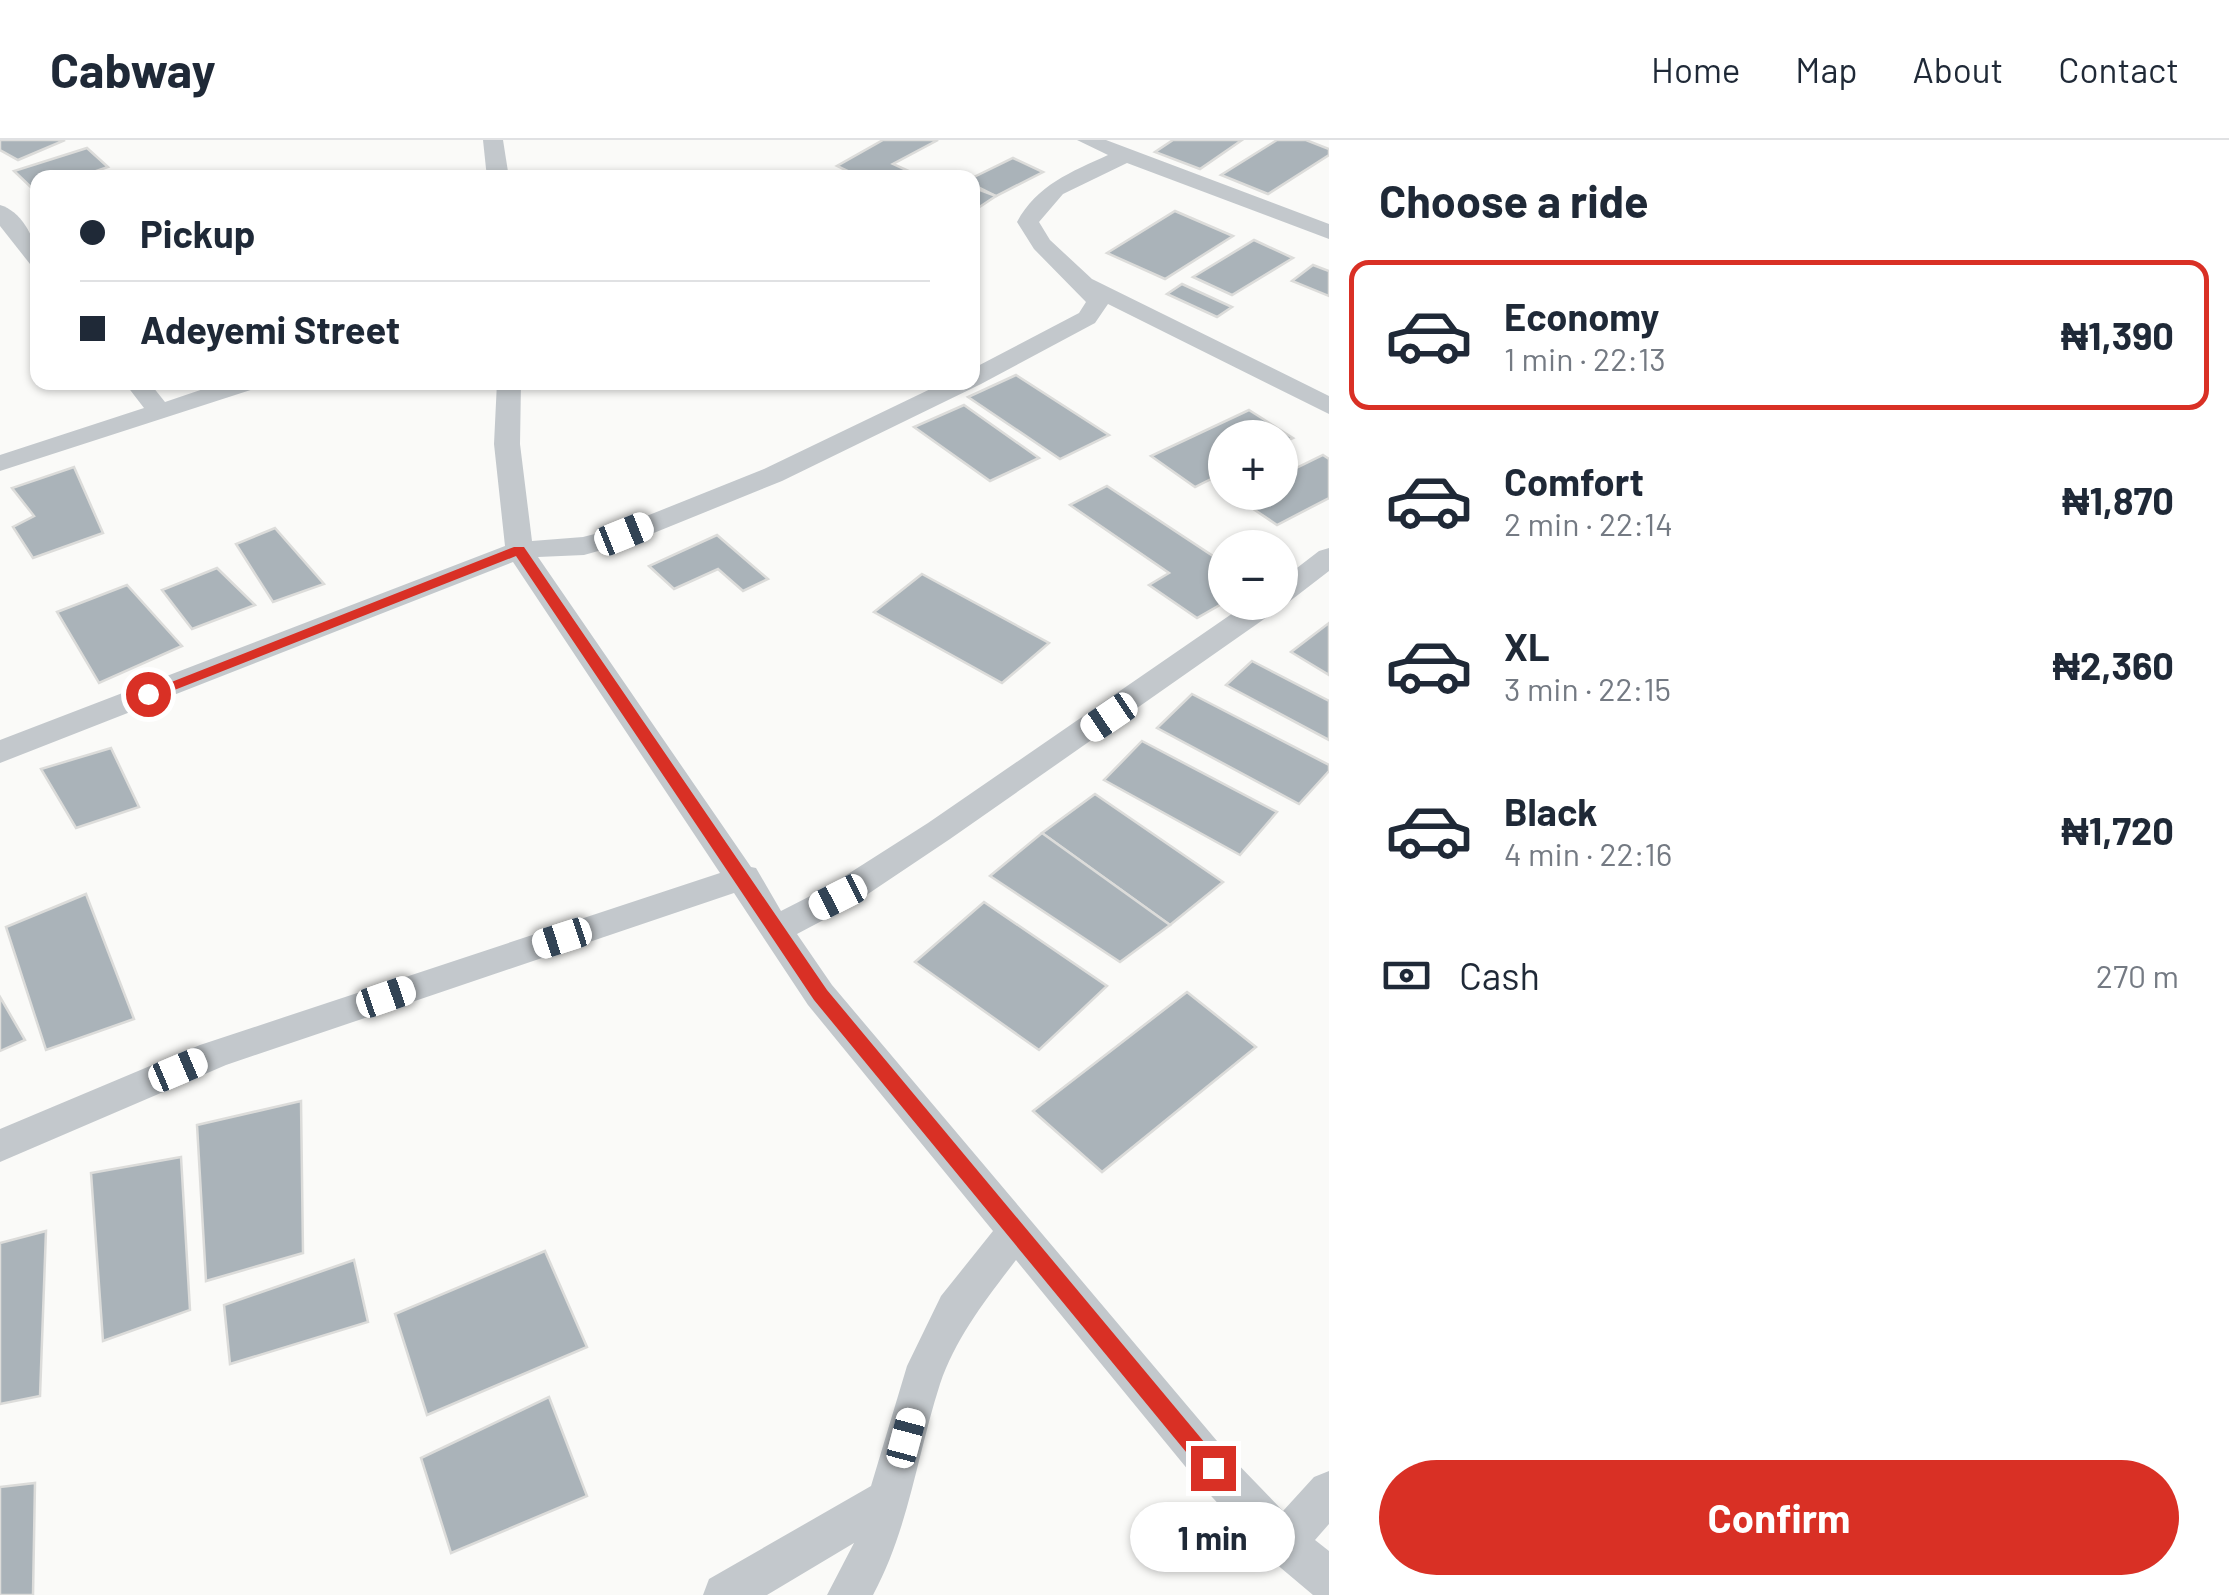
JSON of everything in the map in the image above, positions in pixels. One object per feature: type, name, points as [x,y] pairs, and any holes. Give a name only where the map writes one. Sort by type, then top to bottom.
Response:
[{"type":"street","points":[[493,140],[497,170]]},
{"type":"street","points":[[1087,140],[1329,232]]},
{"type":"street","points":[[1124,156],[1064,185],[1034,205],[1028,222],[1033,236],[1088,285],[1329,406]]},
{"type":"street","points":[[1300,221],[1329,201]]},
{"type":"street","points":[[0,212],[30,249]]},
{"type":"street","points":[[980,375],[1087,318],[1098,302],[1088,285]]},
{"type":"street","points":[[142,390],[158,410]]},
{"type":"street","points":[[0,463],[224,390]]},
{"type":"street","points":[[510,390],[507,444],[519,550],[820,995],[1213,1468],[1284,1543],[1329,1579]]},
{"type":"street","points":[[0,752],[519,550],[584,546],[624,534],[773,474],[949,390]]},
{"type":"street","points":[[1298,581],[1329,557]]},
{"type":"street","points":[[778,928],[838,897],[939,831],[1243,620]]},
{"type":"street","points":[[0,1146],[213,1056],[744,878]]},
{"type":"street","points":[[850,1595],[876,1546],[921,1379],[955,1309],[1017,1229]]},
{"type":"street","points":[[1284,1543],[1329,1492]]},
{"type":"street","points":[[725,1595],[890,1498]]},
{"type":"building","points":[[0,140],[65,140],[18,160],[0,150]]},
{"type":"building","points":[[883,140],[938,140],[893,164],[906,170],[845,170],[837,166]]},
{"type":"building","points":[[1173,140],[1242,140],[1200,169],[1155,152]]},
{"type":"building","points":[[1277,140],[1306,140],[1329,149],[1329,155],[1268,194],[1221,175]]},
{"type":"building","points":[[87,148],[108,167],[30,170],[30,186],[14,171]]},
{"type":"building","points":[[1013,158],[1043,172],[996,196],[980,188],[980,174]]},
{"type":"building","points":[[980,190],[996,196],[980,207]]},
{"type":"building","points":[[1175,211],[1233,236],[1165,279],[1107,253]]},
{"type":"building","points":[[1254,240],[1293,258],[1232,295],[1193,277]]},
{"type":"building","points":[[1313,265],[1329,271],[1329,296],[1292,281]]},
{"type":"building","points":[[1182,284],[1232,307],[1217,317],[1167,294]]},
{"type":"building","points":[[1016,375],[1109,435],[1060,459],[968,397]]},
{"type":"building","points":[[964,405],[1039,458],[990,481],[914,427]]},
{"type":"building","points":[[1249,410],[1265,420],[1228,420]]},
{"type":"building","points":[[1208,429],[1208,480],[1195,487],[1151,456]]},
{"type":"building","points":[[1323,455],[1329,459],[1329,498],[1277,525],[1255,510],[1298,510],[1298,467]]},
{"type":"building","points":[[74,467],[103,533],[33,558],[13,527],[34,516],[12,488]]},
{"type":"building","points":[[1107,486],[1208,553],[1208,612],[1197,618],[1149,585],[1169,573],[1070,505]]},
{"type":"building","points":[[275,528],[324,584],[273,602],[236,544]]},
{"type":"building","points":[[717,535],[768,579],[743,591],[718,569],[674,589],[649,566]]},
{"type":"building","points":[[217,568],[255,605],[192,629],[162,590]]},
{"type":"building","points":[[922,574],[1049,643],[1002,683],[874,612]]},
{"type":"building","points":[[127,585],[182,646],[99,683],[57,612]]},
{"type":"building","points":[[1329,623],[1329,675],[1291,652]]},
{"type":"building","points":[[1252,661],[1329,701],[1329,740],[1226,685]]},
{"type":"building","points":[[1192,694],[1329,765],[1329,771],[1299,804],[1157,728]]},
{"type":"building","points":[[1142,741],[1277,812],[1240,855],[1104,780]]},
{"type":"building","points":[[111,748],[139,807],[76,828],[41,769]]},
{"type":"building","points":[[1095,794],[1223,882],[1170,925],[1042,833]]},
{"type":"building","points":[[1042,833],[1170,925],[1120,962],[990,876]]},
{"type":"building","points":[[86,894],[134,1019],[46,1050],[6,927]]},
{"type":"building","points":[[984,902],[1107,986],[1039,1050],[915,962]]},
{"type":"building","points":[[1187,992],[1256,1047],[1102,1172],[1033,1111]]},
{"type":"building","points":[[0,997],[25,1040],[0,1051]]},
{"type":"building","points":[[301,1101],[303,1253],[206,1281],[197,1125]]},
{"type":"building","points":[[181,1157],[190,1310],[103,1341],[91,1173]]},
{"type":"building","points":[[46,1231],[40,1396],[0,1404],[0,1243]]},
{"type":"building","points":[[545,1251],[587,1347],[427,1415],[395,1314]]},
{"type":"building","points":[[354,1260],[368,1322],[230,1364],[224,1305]]},
{"type":"building","points":[[549,1397],[587,1496],[451,1553],[421,1458]]},
{"type":"building","points":[[35,1483],[33,1595],[0,1595],[0,1487]]},
{"type":"route","points":[[148,694],[519,550],[656,747],[820,995],[1213,1468]]}]
